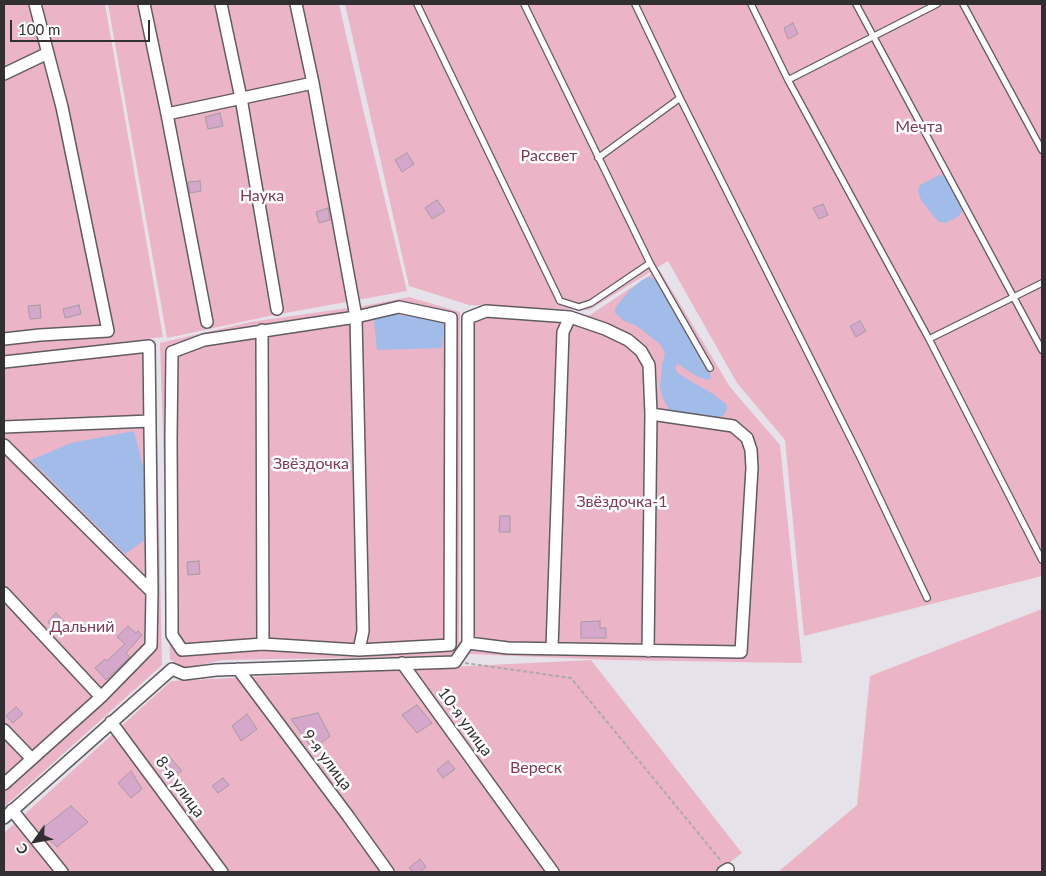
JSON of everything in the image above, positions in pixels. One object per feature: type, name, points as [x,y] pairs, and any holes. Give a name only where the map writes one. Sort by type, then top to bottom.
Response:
[{"type":"street","points":[[4,339],[108,331],[62,107],[35,4]]},
{"type":"street","points":[[144,4],[207,322]]},
{"type":"street","points":[[221,4],[241,98],[277,309]]},
{"type":"street","points":[[296,4],[313,83],[356,317],[363,631],[359,650]]},
{"type":"street","points":[[4,74],[48,53]]},
{"type":"street","points":[[167,114],[313,83]]},
{"type":"street","points":[[399,307],[451,318],[450,645],[359,650],[263,644],[182,650],[172,635],[172,352],[204,340],[356,317],[399,307]]},
{"type":"street","points":[[62,872],[8,814],[172,668],[184,674],[238,669],[456,662],[468,643],[468,318],[486,312],[570,317],[605,329],[628,340],[642,351],[650,365],[648,651]]},
{"type":"street","points":[[552,648],[563,332],[570,317]]},
{"type":"street","points":[[262,330],[263,644]]},
{"type":"street","points":[[4,362],[149,346],[152,592],[151,646],[101,697],[4,784]]},
{"type":"street","points":[[468,643],[508,648],[741,652],[752,468],[751,450],[747,438],[733,426],[651,414]]},
{"type":"street","points":[[4,427],[150,421]]},
{"type":"street","points":[[4,445],[152,592]]},
{"type":"street","points":[[4,593],[101,697]]},
{"type":"street","name":"10-я улица","points":[[402,663],[553,872]]},
{"type":"street","name":"9-я улица","points":[[238,669],[388,872]]},
{"type":"street","name":"8-я улица","points":[[111,722],[222,872]]},
{"type":"street","points":[[4,730],[32,759]]},
{"type":"lane","points":[[417,4],[560,301],[579,307],[591,303],[650,263]]},
{"type":"lane","points":[[524,4],[650,263],[710,368]]},
{"type":"lane","points":[[635,4],[680,98],[861,459],[927,598]]},
{"type":"lane","points":[[750,4],[788,80],[929,339],[1042,560]]},
{"type":"lane","points":[[856,4],[872,37],[1042,350]]},
{"type":"lane","points":[[788,80],[937,4]]},
{"type":"lane","points":[[963,4],[1042,150]]},
{"type":"lane","points":[[598,158],[680,98]]},
{"type":"lane","points":[[929,339],[1042,283]]},
{"type":"path","points":[[456,662],[571,678],[726,871]]},
{"type":"green space","points":[[4,4],[105,4],[163,337],[4,357]]},
{"type":"green space","name":"Наука","points":[[108,4],[339,4],[407,291],[274,315],[167,338]]},
{"type":"green space","name":"Рассвет","points":[[345,4],[1042,4],[1042,576],[804,636],[785,440],[737,383],[668,261],[589,310],[469,305],[409,286]]},
{"type":"green space","name":"Звёздочка-1","points":[[659,269],[730,387],[780,445],[802,663],[613,660],[466,654],[467,314],[482,309],[590,315]]},
{"type":"green space","name":"Звёздочка","points":[[409,297],[460,312],[459,656],[222,660],[183,669],[170,659],[160,343],[250,322],[369,305]]},
{"type":"green space","name":"Дальний","points":[[155,340],[162,665],[4,807],[4,362]]},
{"type":"green space","points":[[1042,609],[1042,872],[778,872],[857,805],[870,676]]},
{"type":"green space","name":"Вереск","points":[[591,660],[742,853],[717,872],[4,872],[4,833],[171,681]]},
{"type":"water","points":[[939,175],[945,176],[950,180],[963,210],[958,217],[945,223],[939,222],[934,217],[921,200],[918,191],[920,185]]},
{"type":"water","points":[[649,277],[654,279],[661,287],[709,370],[711,377],[708,380],[698,377],[678,364],[675,366],[676,371],[726,404],[727,409],[724,415],[718,418],[703,414],[678,414],[671,412],[663,399],[660,387],[665,354],[661,345],[637,326],[624,321],[615,313],[615,308],[629,291],[642,280]]},
{"type":"water","points":[[382,313],[444,321],[442,348],[377,350],[374,320]]},
{"type":"water","points":[[134,431],[150,494],[146,539],[125,554],[31,460],[71,443]]},
{"type":"building","points":[[793,23],[798,34],[788,39],[784,28]]},
{"type":"building","points":[[220,113],[223,126],[208,129],[205,117]]},
{"type":"building","points":[[407,153],[414,164],[402,172],[395,160]]},
{"type":"building","points":[[200,181],[201,191],[190,193],[188,182]]},
{"type":"building","points":[[437,200],[445,211],[432,219],[425,208]]},
{"type":"building","points":[[823,204],[828,215],[819,219],[813,208]]},
{"type":"building","points":[[328,208],[330,220],[319,223],[316,212]]},
{"type":"building","points":[[40,305],[41,318],[30,319],[28,306]]},
{"type":"building","points":[[79,305],[81,314],[65,318],[63,309]]},
{"type":"building","points":[[860,321],[866,331],[856,337],[850,326]]},
{"type":"building","points":[[500,516],[510,516],[510,532],[499,532]]},
{"type":"building","points":[[199,561],[200,574],[188,575],[187,562]]},
{"type":"building","points":[[56,613],[66,623],[57,632],[48,622]]},
{"type":"building","points":[[600,621],[600,628],[606,628],[606,638],[581,638],[581,622]]},
{"type":"building","points":[[128,626],[136,633],[138,631],[142,635],[126,653],[130,657],[106,680],[95,668],[105,659],[107,661],[125,644],[117,637]]},
{"type":"building","points":[[417,705],[432,723],[417,733],[402,715]]},
{"type":"building","points":[[16,707],[23,714],[13,723],[6,716]]},
{"type":"building","points":[[318,713],[330,736],[313,750],[291,719]]},
{"type":"building","points":[[247,714],[257,729],[241,741],[232,726]]},
{"type":"building","points":[[168,755],[182,771],[170,778],[157,762]]},
{"type":"building","points":[[448,761],[455,769],[443,778],[437,770]]},
{"type":"building","points":[[131,771],[142,789],[131,798],[118,783]]},
{"type":"building","points":[[223,778],[229,785],[218,793],[212,786]]},
{"type":"building","points":[[71,806],[88,822],[57,847],[40,830]]},
{"type":"building","points":[[420,859],[426,867],[420,872],[413,872],[409,868]]},
{"type":"park label","name":"Мечта","points":[[919,127]]}]
